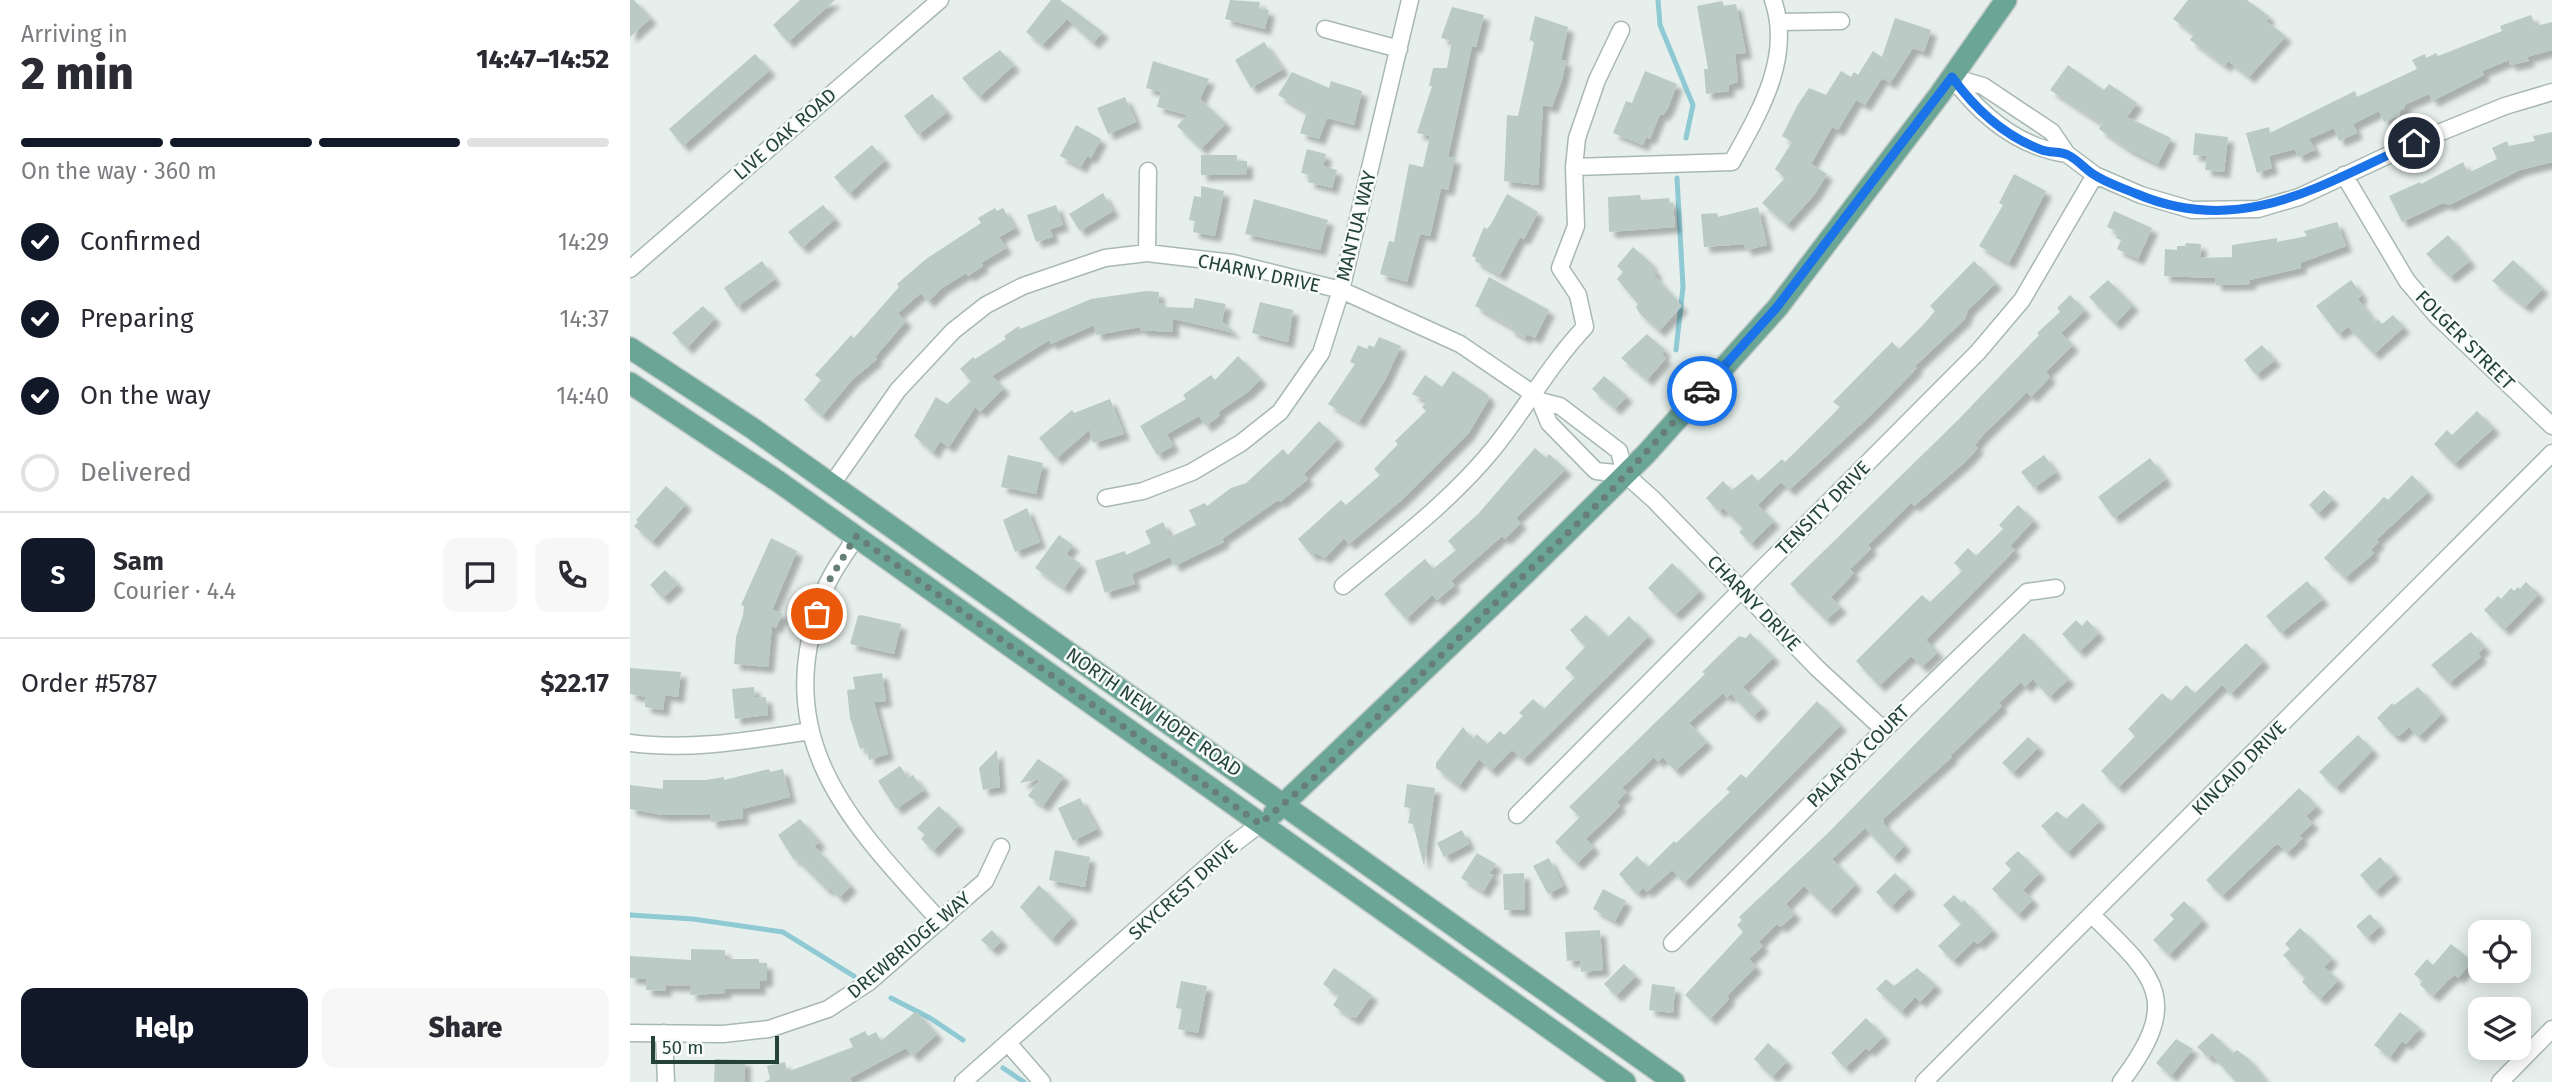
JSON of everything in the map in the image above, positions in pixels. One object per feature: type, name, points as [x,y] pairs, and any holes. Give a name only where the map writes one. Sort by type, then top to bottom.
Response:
[{"type":"main road","name":"SKYCREST DRIVE","points":[[1260,824],[1284,805],[1625,474],[1777,307],[1952,77],[2006,0]]},
{"type":"main road","name":"NORTH NEW HOPE ROAD","points":[[630,348],[832,484],[1674,1082]]},
{"type":"main road","name":"NORTH NEW HOPE ROAD","points":[[630,383],[856,536],[1625,1082]]},
{"type":"street","name":"LIVE OAK ROAD","points":[[630,269],[940,0]]},
{"type":"street","name":"MANTUA WAY","points":[[1106,498],[1143,491],[1192,472],[1241,443],[1280,412],[1321,353],[1341,290],[1410,0]]},
{"type":"street","points":[[1574,167],[1732,162],[1768,92],[1776,62],[1781,22],[1773,0]]},
{"type":"street","points":[[1781,22],[1841,21]]},
{"type":"street","points":[[1325,29],[1399,49]]},
{"type":"street","points":[[1343,586],[1436,510],[1494,448],[1536,397],[1562,351],[1584,327],[1578,296],[1560,268],[1576,226],[1574,167],[1581,126],[1597,80],[1621,30]]},
{"type":"street","points":[[1952,77],[1971,103],[1998,126],[2043,150],[2067,154]]},
{"type":"street","points":[[1952,77],[1983,86],[2052,132],[2067,154],[2095,175],[2141,195],[2192,210],[2214,211],[2258,209],[2299,197],[2505,106],[2552,92]]},
{"type":"street","points":[[1147,253],[1148,171]]},
{"type":"street","name":"TENSITY DRIVE","points":[[1517,815],[1998,330],[2041,269],[2095,175]]},
{"type":"street","name":"FOLGER STREET","points":[[2344,175],[2407,281],[2437,316],[2552,426]]},
{"type":"street","name":"CHARNY DRIVE","points":[[832,484],[904,383],[953,331],[986,305],[1023,286],[1077,265],[1147,253],[1233,263],[1341,290],[1460,344],[1536,397],[1560,406],[1619,451],[1625,474],[1817,668],[1884,730]]},
{"type":"street","name":"CHARNY DRIVE","points":[[1536,397],[1549,423],[1596,471],[1625,474]]},
{"type":"street","name":"KINCAID DRIVE","points":[[1924,1082],[2552,453]]},
{"type":"street","points":[[856,536],[827,584],[817,614],[809,650],[807,690],[811,731],[821,763],[844,809],[866,841],[940,921]]},
{"type":"street","name":"PALAFOX COURT","points":[[1672,943],[1884,730],[2027,592],[2056,588]]},
{"type":"street","points":[[630,743],[666,748],[710,746],[811,731]]},
{"type":"street","name":"SKYCREST DRIVE","points":[[964,1082],[1227,849],[1260,824]]},
{"type":"street","name":"DREWBRIDGE WAY","points":[[630,1033],[723,1034],[769,1029],[799,1021],[851,996],[985,881],[1001,846]]},
{"type":"street","points":[[2092,915],[2125,947],[2155,988],[2158,1009],[2153,1032],[2121,1082]]},
{"type":"street","points":[[2500,1082],[2552,1029]]},
{"type":"street","points":[[664,1033],[666,1082]]},
{"type":"street","points":[[1008,1043],[1042,1082]]},
{"type":"building","points":[[630,0],[634,0],[651,18],[630,37]]},
{"type":"building","points":[[800,0],[835,0],[788,42],[773,25]]},
{"type":"building","points":[[1051,0],[1060,0],[1103,32],[1093,43],[1067,19],[1042,45],[1026,32]]},
{"type":"building","points":[[1230,0],[1260,2],[1259,8],[1269,10],[1265,29],[1225,19]]},
{"type":"building","points":[[2188,0],[2247,0],[2269,16],[2266,21],[2286,36],[2249,77],[2228,61],[2225,66],[2190,40],[2194,34],[2173,19]]},
{"type":"building","points":[[1722,1],[1724,6],[1736,4],[1746,53],[1735,54],[1738,82],[1728,85],[1729,91],[1706,94],[1704,69],[1708,69],[1697,6]]},
{"type":"building","points":[[1452,7],[1484,15],[1476,47],[1472,46],[1448,157],[1455,158],[1448,190],[1441,188],[1430,236],[1420,234],[1407,282],[1380,274],[1389,241],[1394,242],[1409,164],[1423,167],[1430,136],[1417,133],[1432,86],[1429,86],[1433,68],[1447,68],[1452,41],[1441,38]]},
{"type":"building","points":[[2531,15],[2536,26],[2552,22],[2552,50],[2527,57],[2529,61],[2510,65],[2509,60],[2482,71],[2484,75],[2432,101],[2429,94],[2404,105],[2405,108],[2399,111],[2400,115],[2384,122],[2379,111],[2353,124],[2357,133],[2339,141],[2334,128],[2309,139],[2315,150],[2298,157],[2295,149],[2269,156],[2272,168],[2257,173],[2246,133],[2269,127],[2270,133],[2355,91],[2357,97],[2417,69],[2412,60],[2425,54],[2426,58],[2436,53],[2438,56],[2502,31],[2500,26]]},
{"type":"building","points":[[1535,16],[1568,27],[1561,60],[1566,61],[1562,80],[1552,107],[1543,105],[1538,185],[1504,181],[1507,115],[1518,116],[1534,43],[1531,40],[1529,42]]},
{"type":"building","points":[[1895,18],[1931,30],[1924,52],[1913,48],[1890,83],[1882,78],[1865,105],[1856,100],[1838,130],[1832,127],[1811,164],[1827,174],[1815,194],[1787,225],[1762,203],[1785,178],[1775,169],[1792,142],[1782,136],[1797,106],[1809,88],[1826,95],[1841,71],[1851,77],[1854,72],[1858,75],[1873,51],[1882,57]]},
{"type":"building","points":[[1264,42],[1283,69],[1251,88],[1235,60]]},
{"type":"building","points":[[1000,50],[1014,65],[979,97],[962,78]]},
{"type":"building","points":[[755,54],[770,70],[683,146],[669,129]]},
{"type":"building","points":[[1153,61],[1209,79],[1200,99],[1226,123],[1201,149],[1177,126],[1187,115],[1157,107],[1161,92],[1146,88]]},
{"type":"building","points":[[2068,65],[2104,90],[2109,84],[2137,103],[2127,117],[2171,138],[2158,164],[2128,149],[2099,129],[2102,124],[2050,90]]},
{"type":"building","points":[[1645,71],[1677,84],[1668,108],[1663,115],[1660,114],[1650,139],[1646,137],[1643,145],[1613,133],[1626,101],[1632,103]]},
{"type":"building","points":[[1292,72],[1329,88],[1331,81],[1362,91],[1354,125],[1327,118],[1319,139],[1300,133],[1307,112],[1278,95]]},
{"type":"building","points":[[932,94],[947,112],[918,135],[904,116]]},
{"type":"building","points":[[1125,97],[1136,122],[1108,134],[1097,108]]},
{"type":"building","points":[[1076,125],[1101,139],[1091,158],[1087,156],[1081,167],[1060,156]]},
{"type":"building","points":[[2552,132],[2552,162],[2520,170],[2449,205],[2443,203],[2402,222],[2389,196],[2420,182],[2421,184],[2463,162],[2468,173],[2497,159],[2492,148],[2507,141],[2509,146],[2535,141],[2533,136]]},
{"type":"building","points":[[2195,133],[2228,137],[2224,172],[2205,170],[2207,156],[2193,155]]},
{"type":"building","points":[[872,145],[885,160],[849,194],[834,177]]},
{"type":"building","points":[[1307,149],[1326,154],[1323,166],[1337,170],[1332,188],[1308,182],[1310,175],[1301,173]]},
{"type":"building","points":[[1201,155],[1237,155],[1237,161],[1247,161],[1247,174],[1201,175]]},
{"type":"building","points":[[2014,174],[2046,191],[2009,263],[1979,246],[2003,205],[1999,203]]},
{"type":"building","points":[[1201,186],[1224,191],[1215,236],[1193,232],[1195,221],[1189,220],[1194,196],[1201,197]]},
{"type":"building","points":[[1103,193],[1113,211],[1080,231],[1069,214]]},
{"type":"building","points":[[1507,194],[1538,212],[1524,239],[1520,237],[1500,275],[1475,261],[1476,258],[1472,256],[1484,227],[1487,229],[1491,224]]},
{"type":"building","points":[[1640,195],[1641,200],[1669,198],[1670,203],[1673,203],[1675,227],[1609,232],[1608,197]]},
{"type":"building","points":[[1254,199],[1328,220],[1320,250],[1245,234]]},
{"type":"building","points":[[823,205],[835,219],[802,248],[788,232]]},
{"type":"building","points":[[1056,205],[1063,225],[1050,229],[1053,237],[1036,242],[1027,215]]},
{"type":"building","points":[[1758,207],[1767,245],[1746,250],[1744,244],[1704,247],[1701,214],[1717,213],[1718,217]]},
{"type":"building","points":[[995,208],[997,211],[1003,208],[1015,228],[999,237],[1006,248],[981,263],[983,266],[968,276],[966,273],[942,288],[928,302],[921,293],[898,313],[906,321],[875,357],[877,359],[852,380],[822,416],[804,400],[821,380],[815,375],[851,335],[854,338],[899,287],[897,284],[926,259],[981,223],[978,218]]},
{"type":"building","points":[[2114,211],[2152,228],[2138,259],[2117,249],[2121,240],[2116,238],[2118,232],[2107,227]]},
{"type":"building","points":[[2337,222],[2346,246],[2300,263],[2301,268],[2250,280],[2250,284],[2216,285],[2215,278],[2164,276],[2165,249],[2177,250],[2177,246],[2185,246],[2186,243],[2201,244],[2200,258],[2232,257],[2232,245],[2277,238],[2277,242],[2307,236],[2304,231]]},
{"type":"building","points":[[2448,235],[2470,261],[2450,277],[2426,254]]},
{"type":"building","points":[[1633,247],[1652,264],[1650,266],[1657,272],[1654,275],[1682,306],[1659,331],[1640,314],[1636,307],[1638,304],[1617,279],[1623,272],[1617,266]]},
{"type":"building","points":[[2513,260],[2543,288],[2525,307],[2492,281]]},
{"type":"building","points":[[762,261],[775,279],[737,307],[724,288]]},
{"type":"building","points":[[1974,261],[1996,283],[1968,310],[1965,319],[1915,366],[1917,368],[1869,417],[1789,490],[1781,482],[1758,505],[1774,521],[1751,544],[1739,532],[1743,528],[1723,508],[1719,512],[1706,498],[1723,481],[1732,490],[1752,474],[1758,481],[1782,459],[1785,462],[1840,407],[1833,402],[1892,342],[1899,349],[1923,325],[1935,311],[1930,306]]},
{"type":"building","points":[[1489,277],[1549,310],[1535,338],[1527,334],[1525,338],[1475,306]]},
{"type":"building","points":[[2108,280],[2133,305],[2115,324],[2089,297]]},
{"type":"building","points":[[2351,280],[2362,295],[2358,299],[2375,322],[2378,319],[2382,324],[2393,315],[2404,327],[2374,354],[2348,327],[2338,334],[2316,306]]},
{"type":"building","points":[[1146,291],[1159,292],[1158,303],[1163,303],[1163,307],[1193,308],[1195,298],[1226,304],[1222,321],[1235,333],[1173,319],[1173,332],[1140,330],[1140,327],[1096,335],[1094,325],[1051,344],[1049,340],[992,376],[1004,388],[980,412],[975,407],[949,447],[940,441],[933,453],[914,436],[936,397],[947,404],[971,381],[960,369],[973,357],[975,359],[1006,339],[1004,336],[1019,326],[1020,329],[1091,299]]},
{"type":"building","points":[[2070,295],[2085,310],[2061,333],[2073,345],[2046,372],[2050,377],[2031,397],[2027,392],[1983,435],[1975,445],[1978,448],[1965,462],[1914,506],[1911,503],[1868,545],[1871,549],[1850,569],[1854,573],[1831,597],[1841,607],[1826,620],[1790,584],[1959,419],[2039,335],[2037,333],[2060,312],[2057,308]]},
{"type":"building","points":[[1260,302],[1293,310],[1288,342],[1252,333]]},
{"type":"building","points":[[703,306],[715,318],[687,348],[672,333]]},
{"type":"building","points":[[1647,334],[1665,350],[1662,354],[1666,358],[1647,380],[1621,358]]},
{"type":"building","points":[[1379,337],[1401,346],[1385,380],[1359,422],[1328,404],[1355,364],[1350,362],[1358,345],[1367,349],[1369,345],[1374,347]]},
{"type":"building","points":[[2262,345],[2275,360],[2256,375],[2244,360]]},
{"type":"building","points":[[1238,356],[1261,379],[1248,392],[1218,412],[1220,415],[1206,426],[1199,416],[1167,434],[1173,446],[1157,455],[1140,426],[1186,399],[1183,395],[1211,375],[1215,380]]},
{"type":"building","points":[[1453,371],[1487,394],[1489,399],[1468,434],[1404,498],[1349,544],[1344,538],[1325,558],[1315,553],[1312,556],[1298,539],[1341,500],[1346,505],[1380,475],[1374,469],[1398,444],[1395,441],[1426,411],[1422,407],[1427,401],[1412,394],[1425,375],[1442,387]]},
{"type":"building","points":[[1604,376],[1627,396],[1615,409],[1592,389]]},
{"type":"building","points":[[1110,399],[1124,434],[1093,443],[1089,430],[1056,459],[1039,438],[1072,410],[1074,413]]},
{"type":"building","points":[[2477,411],[2494,428],[2454,464],[2434,444],[2447,430],[2452,435]]},
{"type":"building","points":[[1319,421],[1338,439],[1304,474],[1308,479],[1280,502],[1278,500],[1222,539],[1224,542],[1174,566],[1170,557],[1132,574],[1135,584],[1105,593],[1095,561],[1125,551],[1126,555],[1151,543],[1145,531],[1163,522],[1170,537],[1196,525],[1189,510],[1205,503],[1207,506],[1231,488],[1246,483],[1283,449],[1288,455]]},
{"type":"building","points":[[1535,448],[1546,458],[1549,454],[1566,469],[1516,518],[1521,523],[1505,539],[1502,536],[1451,581],[1455,585],[1437,600],[1432,595],[1406,619],[1384,594],[1425,559],[1433,569],[1456,550],[1448,541],[1479,513]]},
{"type":"building","points":[[1008,455],[1043,463],[1036,494],[1001,487]]},
{"type":"building","points":[[2044,455],[2056,472],[2034,488],[2021,472]]},
{"type":"building","points":[[2150,458],[2166,479],[2114,518],[2098,497]]},
{"type":"building","points":[[2412,475],[2428,492],[2376,540],[2379,542],[2371,550],[2374,553],[2345,578],[2324,558],[2384,497],[2388,500]]},
{"type":"building","points":[[666,486],[686,504],[652,542],[634,526],[638,522],[636,520]]},
{"type":"building","points":[[2324,490],[2333,499],[2318,514],[2309,505]]},
{"type":"building","points":[[2018,505],[2034,520],[2010,546],[2015,550],[1926,640],[1938,652],[1922,667],[1911,656],[1879,686],[1856,661],[1922,595],[1930,602],[1962,571],[1954,563],[1968,548],[1976,556],[2003,529],[1999,525]]},
{"type":"building","points":[[1027,508],[1040,542],[1015,552],[1003,520]]},
{"type":"building","points":[[1059,535],[1073,545],[1066,554],[1081,564],[1064,588],[1035,568]]},
{"type":"building","points":[[771,538],[797,551],[772,610],[782,613],[776,628],[772,626],[768,667],[734,664],[736,637],[743,615],[744,606],[741,605]]},
{"type":"building","points":[[1672,563],[1700,591],[1675,615],[1648,588]]},
{"type":"building","points":[[665,570],[678,584],[663,598],[650,585]]},
{"type":"building","points":[[2307,581],[2323,599],[2281,633],[2266,616]]},
{"type":"building","points":[[2526,582],[2539,594],[2504,630],[2484,610],[2498,596],[2501,599],[2511,588],[2514,591],[2518,587],[2520,589]]},
{"type":"building","points":[[1586,615],[1608,637],[1629,616],[1649,636],[1523,760],[1512,750],[1491,771],[1479,759],[1459,786],[1436,768],[1436,763],[1463,727],[1473,739],[1477,734],[1487,744],[1500,731],[1504,735],[1523,716],[1519,713],[1533,699],[1544,709],[1575,677],[1565,668],[1585,647],[1570,630]]},
{"type":"building","points":[[858,616],[901,624],[894,654],[850,644]]},
{"type":"building","points":[[2076,620],[2082,626],[2087,620],[2099,633],[2079,652],[2062,634]]},
{"type":"building","points":[[2471,632],[2485,647],[2478,653],[2481,657],[2449,683],[2431,665]]},
{"type":"building","points":[[1750,633],[1774,657],[1743,687],[1763,707],[1753,717],[1731,694],[1727,698],[1723,693],[1689,723],[1707,742],[1675,771],[1663,757],[1658,762],[1654,757],[1622,788],[1627,792],[1617,802],[1620,806],[1586,839],[1594,847],[1577,864],[1555,842],[1580,817],[1569,807],[1705,674],[1702,672],[1739,636],[1746,638]]},
{"type":"building","points":[[2024,633],[2069,679],[2049,697],[2033,679],[2025,687],[2021,682],[1999,703],[2002,706],[1950,756],[1952,757],[1883,819],[1884,824],[1905,845],[1893,858],[1865,828],[1832,859],[1856,884],[1830,911],[1804,886],[1786,904],[1795,914],[1781,927],[1777,924],[1759,942],[1763,946],[1749,959],[1756,967],[1727,996],[1729,999],[1710,1019],[1685,995],[1743,932],[1737,925],[1742,920],[1739,917],[1827,834]]},
{"type":"building","points":[[2246,643],[2264,661],[2231,694],[2222,685],[2118,788],[2101,771],[2135,736],[2128,729],[2162,693],[2171,701],[2186,685],[2195,693]]},
{"type":"building","points":[[630,668],[681,672],[678,697],[665,695],[663,710],[645,707],[646,697],[630,694]]},
{"type":"building","points":[[882,673],[886,701],[874,702],[888,754],[869,760],[866,747],[860,749],[850,718],[847,690],[855,689],[853,677]]},
{"type":"building","points":[[754,687],[755,698],[766,697],[768,715],[735,719],[732,689]]},
{"type":"building","points":[[2418,687],[2442,714],[2418,737],[2409,727],[2399,736],[2394,736],[2377,718],[2392,703],[2394,705]]},
{"type":"building","points":[[1817,701],[1841,725],[1684,883],[1672,870],[1647,892],[1643,888],[1638,893],[1632,889],[1619,874],[1637,856],[1648,867],[1674,841],[1676,843],[1730,792],[1726,789],[1741,774],[1746,778]]},
{"type":"building","points":[[2358,735],[2373,750],[2336,788],[2319,772]]},
{"type":"building","points":[[2028,737],[2039,747],[2013,773],[2002,763]]},
{"type":"building","points":[[997,750],[1000,787],[983,790],[979,768]]},
{"type":"building","points":[[1038,759],[1064,776],[1043,806],[1028,796],[1040,779],[1020,783]]},
{"type":"building","points":[[900,766],[908,778],[913,775],[924,790],[896,809],[878,781]]},
{"type":"building","points":[[769,769],[770,772],[783,769],[790,797],[742,809],[743,818],[711,822],[710,814],[663,815],[630,809],[630,785],[663,789],[663,780],[706,780],[724,777],[724,780]]},
{"type":"building","points":[[1407,784],[1435,788],[1424,866],[1413,824],[1408,823],[1411,808],[1404,807]]},
{"type":"building","points":[[2299,788],[2317,806],[2306,816],[2313,823],[2299,836],[2303,838],[2287,853],[2278,844],[2274,846],[2222,896],[2206,880]]},
{"type":"building","points":[[1080,798],[1097,829],[1073,841],[1058,808]]},
{"type":"building","points":[[2083,803],[2100,821],[2067,853],[2041,826],[2057,811],[2066,819]]},
{"type":"building","points":[[939,806],[959,825],[933,851],[921,839],[925,835],[917,828]]},
{"type":"building","points":[[800,819],[820,842],[814,846],[851,886],[839,898],[794,860],[778,835]]},
{"type":"building","points":[[1462,830],[1469,844],[1444,857],[1437,843]]},
{"type":"building","points":[[1055,850],[1090,857],[1085,887],[1049,880]]},
{"type":"building","points":[[2018,851],[2040,873],[2023,890],[2033,900],[2018,915],[1992,889],[2011,870],[2005,863]]},
{"type":"building","points":[[1477,853],[1496,864],[1489,874],[1494,874],[1483,892],[1461,878]]},
{"type":"building","points":[[2380,857],[2395,874],[2375,892],[2360,875]]},
{"type":"building","points":[[1549,858],[1563,886],[1548,894],[1533,866]]},
{"type":"building","points":[[1524,873],[1525,910],[1504,910],[1503,874]]},
{"type":"building","points":[[1895,873],[1910,888],[1891,907],[1876,892]]},
{"type":"building","points":[[1039,885],[1072,917],[1051,940],[1020,907]]},
{"type":"building","points":[[1603,889],[1626,901],[1615,921],[1593,909]]},
{"type":"building","points":[[1954,895],[1962,903],[1964,900],[1993,930],[1978,944],[1974,941],[1953,961],[1938,946],[1961,924],[1943,905]]},
{"type":"building","points":[[2184,901],[2203,920],[2169,955],[2153,940],[2174,919],[2170,915]]},
{"type":"building","points":[[2370,914],[2380,926],[2367,938],[2356,926]]},
{"type":"building","points":[[2300,928],[2332,958],[2324,967],[2339,980],[2320,999],[2302,982],[2305,978],[2283,955],[2290,949],[2285,944]]},
{"type":"building","points":[[992,930],[1002,941],[992,950],[981,940]]},
{"type":"building","points":[[1600,930],[1603,970],[1581,972],[1580,960],[1567,961],[1565,932]]},
{"type":"building","points":[[2451,944],[2468,958],[2468,966],[2458,978],[2455,975],[2448,980],[2433,996],[2420,985],[2422,981],[2414,974],[2427,959],[2433,965]]},
{"type":"building","points":[[691,949],[725,950],[725,959],[759,959],[759,963],[767,963],[767,981],[760,981],[760,989],[725,989],[725,993],[690,995],[691,986],[666,985],[665,991],[646,990],[646,979],[630,978],[630,956],[691,960]]},
{"type":"building","points":[[1624,964],[1636,976],[1616,996],[1604,984]]},
{"type":"building","points":[[1334,968],[1372,995],[1356,1018],[1351,1018],[1333,1005],[1339,996],[1323,984]]},
{"type":"building","points":[[1917,968],[1936,985],[1920,1002],[1915,997],[1901,1012],[1876,989],[1886,979],[1894,986]]},
{"type":"building","points":[[1181,981],[1207,986],[1198,1033],[1178,1029],[1182,1009],[1176,1008]]},
{"type":"building","points":[[1652,984],[1675,987],[1673,1013],[1649,1010]]},
{"type":"building","points":[[916,1011],[937,1034],[913,1056],[906,1048],[850,1078],[852,1082],[764,1082],[770,1079],[767,1066],[785,1062],[787,1072],[853,1047],[849,1039],[865,1031],[868,1036],[876,1032],[881,1041]]},
{"type":"building","points":[[2400,1012],[2420,1028],[2406,1044],[2402,1041],[2390,1057],[2374,1045]]},
{"type":"building","points":[[1866,1018],[1884,1036],[1869,1051],[1866,1048],[1845,1068],[1831,1053]]},
{"type":"building","points":[[2212,1033],[2233,1053],[2237,1050],[2249,1059],[2267,1082],[2236,1082],[2212,1055],[2209,1058],[2197,1047]]},
{"type":"building","points":[[2176,1039],[2193,1049],[2171,1076],[2156,1063]]},
{"type":"building","points":[[1768,1043],[1787,1061],[1772,1077],[1754,1059]]},
{"type":"building","points":[[715,1059],[745,1060],[745,1082],[714,1082]]},
{"type":"waterway","points":[[1658,0],[1660,25],[1693,105],[1686,138]]},
{"type":"waterway","points":[[1676,350],[1683,287],[1677,178]]},
{"type":"waterway","points":[[630,915],[693,919],[783,932],[854,976]]},
{"type":"waterway","points":[[891,998],[930,1018],[963,1040]]},
{"type":"waterway","points":[[1003,1068],[1024,1082]]},
{"type":"way so far","points":[[817,614],[827,584],[856,536],[1260,824],[1316,776],[1606,496],[1702,391]]},
{"type":"route","points":[[1702,391],[1777,307],[1952,77],[1971,103],[1998,126],[2043,150],[2067,154],[2095,175],[2141,195],[2192,210],[2258,209],[2299,197],[2414,143]]}]
